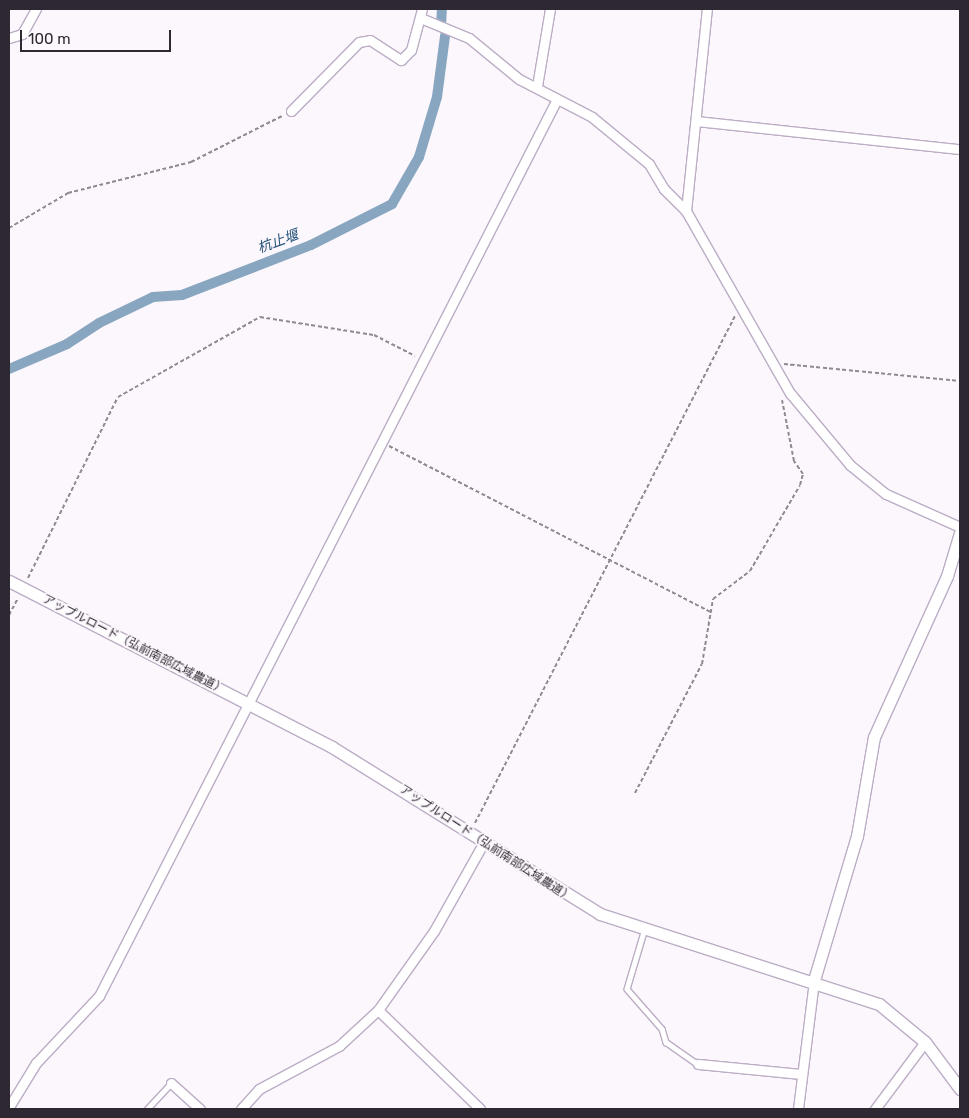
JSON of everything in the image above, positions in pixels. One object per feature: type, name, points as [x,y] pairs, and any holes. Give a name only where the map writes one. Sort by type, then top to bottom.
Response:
[{"type":"street","points":[[9,38],[22,34],[36,9]]},
{"type":"street","points":[[290,111],[359,42],[370,40],[401,60],[411,50],[423,19],[422,9]]},
{"type":"street","points":[[537,86],[550,9]]},
{"type":"street","points":[[686,211],[706,9]]},
{"type":"street","points":[[423,19],[461,33],[519,79],[537,86],[617,135],[649,164],[664,189],[686,211],[739,309],[772,363],[850,465],[886,494],[960,527]]},
{"type":"street","points":[[9,1107],[36,1063],[99,996],[558,99]]},
{"type":"street","points":[[696,121],[960,148]]},
{"type":"street","points":[[798,1109],[814,980],[857,836],[874,736],[943,584],[960,533]]},
{"type":"street","name":"アップルロード（弘前南部広域農道）","points":[[9,581],[332,747],[470,833],[573,901],[644,932],[814,980],[879,1004],[925,1042],[960,1090]]},
{"type":"street","points":[[242,1109],[259,1089],[340,1046],[378,1010],[434,931],[484,842]]},
{"type":"street","points":[[378,1010],[480,1109]]},
{"type":"street","points":[[875,1109],[925,1042]]},
{"type":"street","points":[[698,1064],[802,1074]]},
{"type":"street","points":[[171,1083],[200,1109]]},
{"type":"lane","points":[[644,932],[627,989],[662,1029],[666,1042],[698,1064]]},
{"type":"lane","points":[[147,1109],[171,1083]]},
{"type":"path","points":[[9,228],[68,193],[191,162],[290,111]]},
{"type":"path","points":[[470,833],[739,309]]},
{"type":"path","points":[[9,615],[118,397],[260,317],[374,335],[424,360]]},
{"type":"path","points":[[772,363],[960,381]]},
{"type":"path","points":[[635,793],[702,664],[713,598],[724,586],[750,571],[800,485],[803,474],[794,461],[782,394]]},
{"type":"path","points":[[382,443],[710,612]]},
{"type":"waterway","name":"杭止堰","points":[[441,26],[442,9]]},
{"type":"waterway","name":"杭止堰","points":[[9,369],[67,344],[99,323],[153,297],[182,295],[311,245],[392,204],[419,157],[437,97],[445,36]]}]
